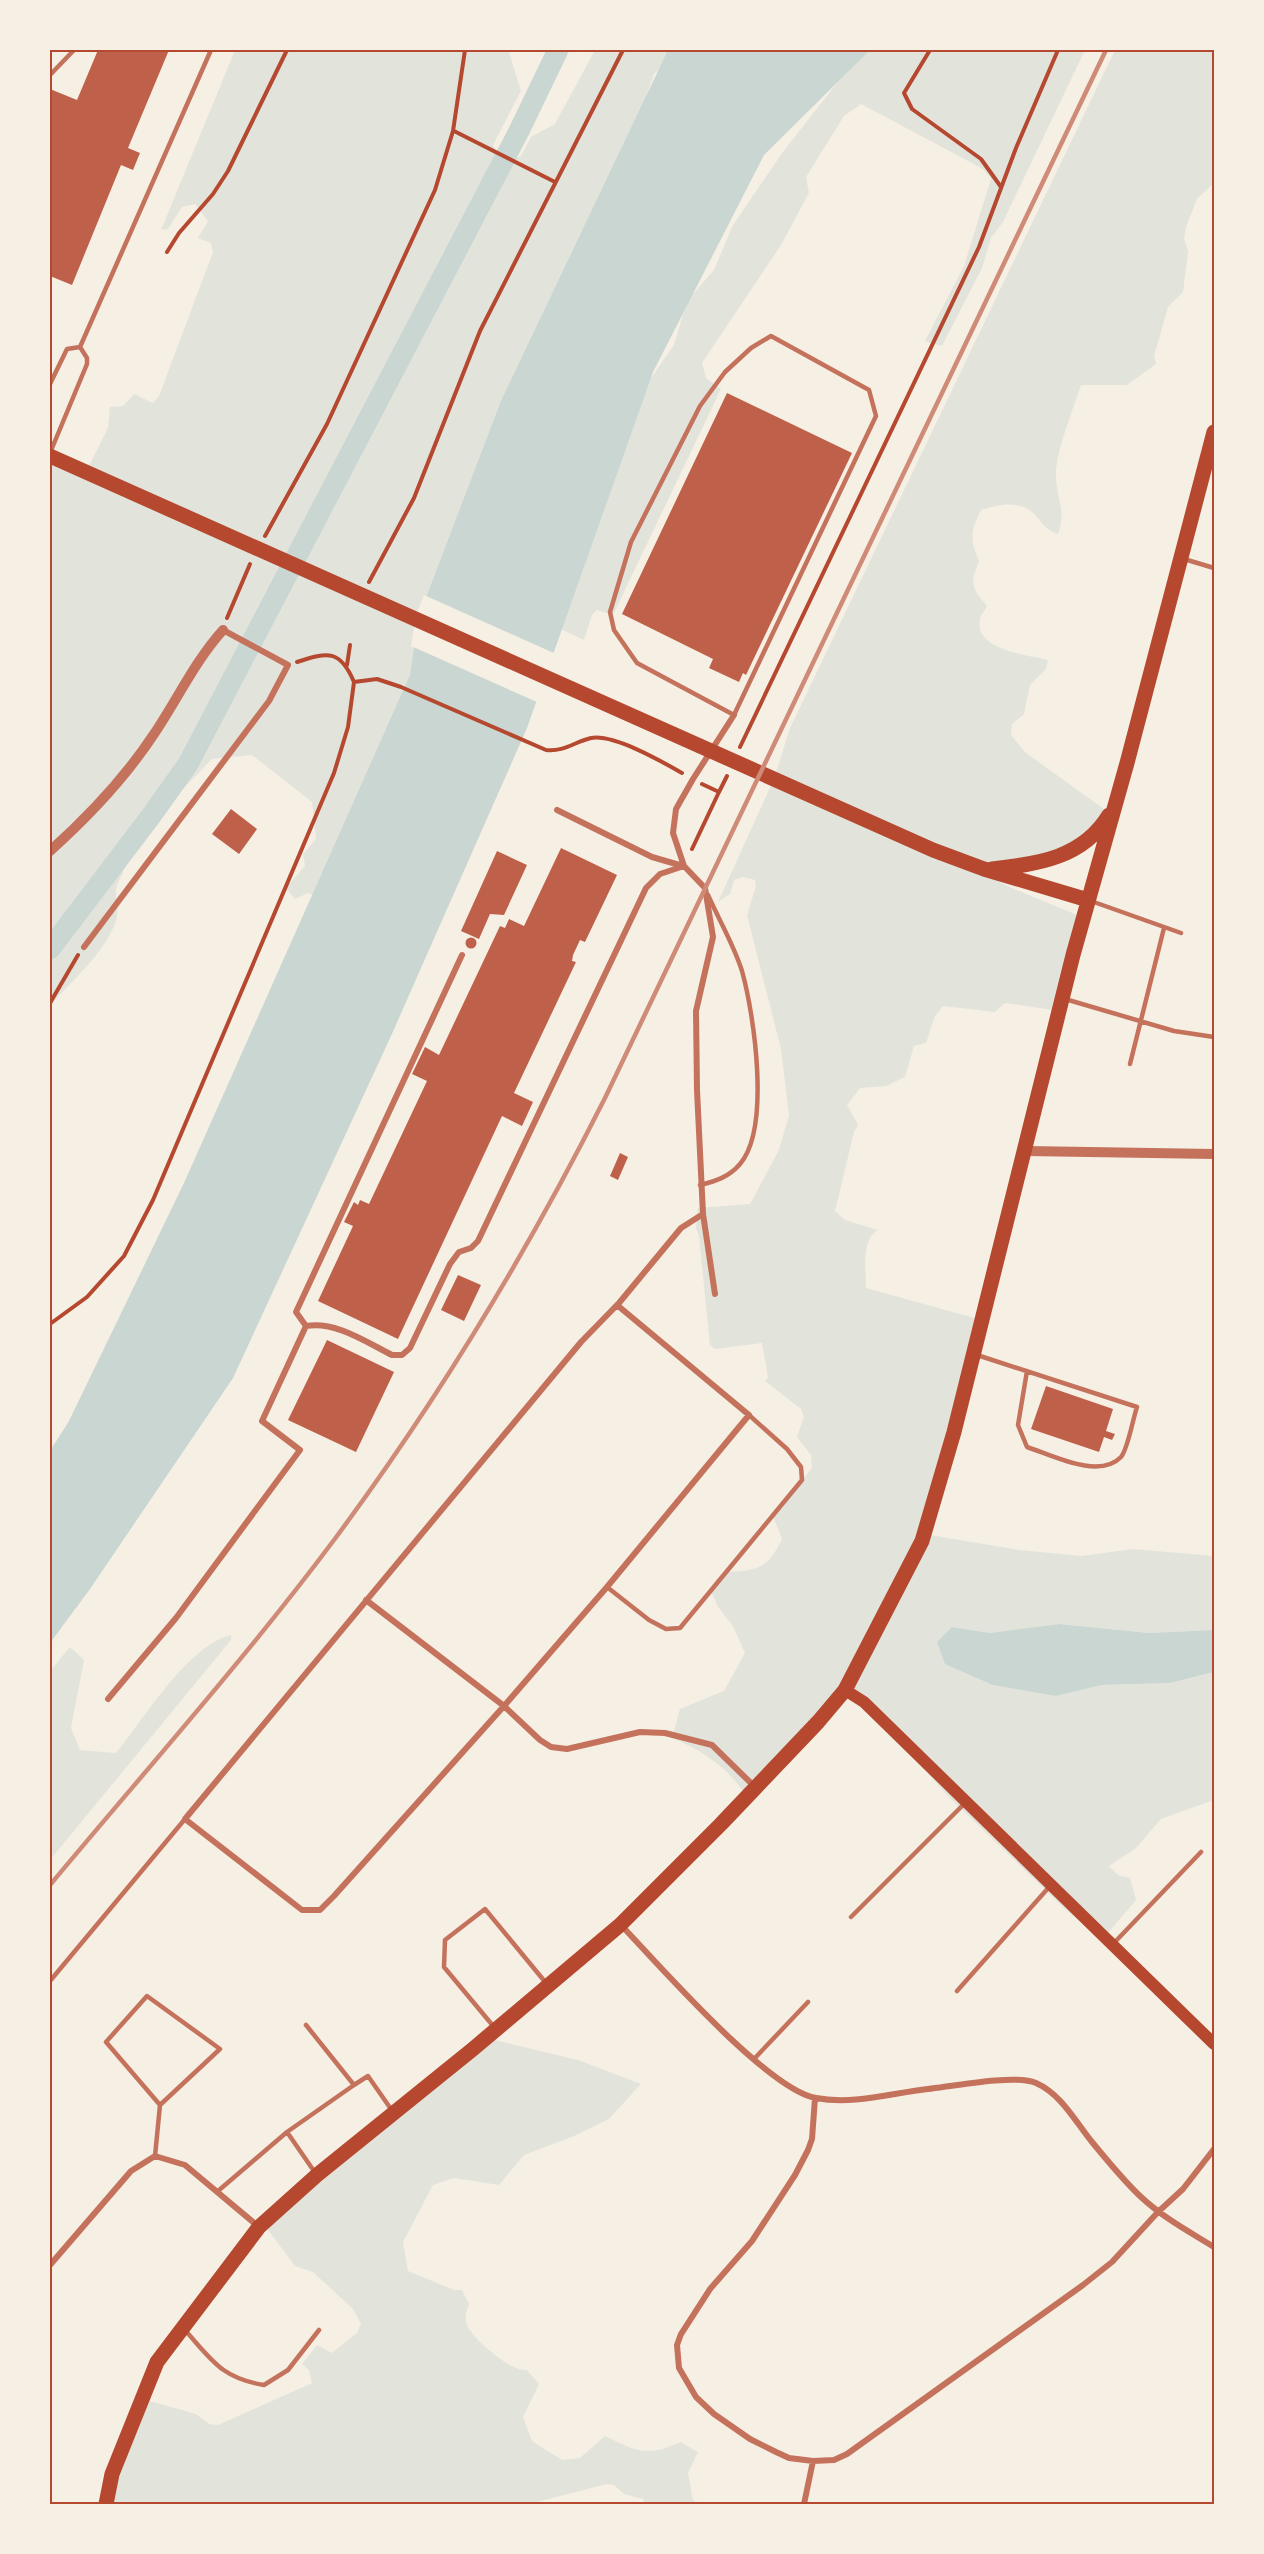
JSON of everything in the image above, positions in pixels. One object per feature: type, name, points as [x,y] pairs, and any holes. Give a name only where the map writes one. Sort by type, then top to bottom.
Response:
[{"type":"main road","points":[[106,2505],[111,2474],[157,2362],[259,2227],[317,2175],[496,2030],[620,1925],[756,1787],[845,1690],[922,1541],[954,1432],[1088,900],[1215,432]]},
{"type":"main road","points":[[50,455],[127,492],[883,828],[984,869],[1088,900]]},
{"type":"main road","points":[[984,869],[1040,862],[1075,850],[1098,830],[1118,796]]},
{"type":"main road","points":[[845,1690],[864,1702],[1215,2044]]},
{"type":"street","points":[[50,851],[100,803],[137,759],[208,648],[226,632],[288,664],[269,701],[84,947]]},
{"type":"street","points":[[715,1294],[700,1185],[696,1011],[714,937],[705,888],[684,866],[673,833],[676,809],[734,715]]},
{"type":"street","points":[[557,810],[652,857],[684,866]]},
{"type":"street","points":[[306,1326],[320,1324],[336,1329],[392,1355],[402,1355],[410,1348],[450,1264],[459,1252],[471,1248],[478,1241],[645,888],[660,874],[684,866]]},
{"type":"street","points":[[306,1326],[296,1312],[462,955]]},
{"type":"street","points":[[1026,1151],[1215,1154]]},
{"type":"street","points":[[617,1305],[749,1415],[607,1587],[334,1896],[320,1910],[302,1910],[185,1819],[245,1750],[366,1600],[581,1342],[617,1305],[681,1228],[703,1214]]},
{"type":"street","points":[[108,1699],[176,1618],[300,1450],[262,1422],[306,1326]]},
{"type":"street","points":[[366,1600],[504,1706],[550,1747],[567,1749],[640,1732],[665,1733],[712,1745],[756,1787]]},
{"type":"street","points":[[620,1925],[717,2025],[777,2079],[796,2092],[815,2098],[842,2100],[996,2081],[1036,2083],[1049,2091],[1067,2109],[1092,2142],[1139,2195],[1158,2212],[1215,2247]]},
{"type":"street","points":[[815,2098],[812,2139],[795,2175],[752,2241],[728,2265],[710,2289],[681,2334],[677,2345],[679,2368],[689,2388],[714,2414],[750,2439],[789,2458],[813,2461],[834,2460],[848,2454],[1003,2344],[1112,2262],[1158,2212],[1183,2189],[1215,2149]]},
{"type":"street","points":[[50,2265],[131,2171],[155,2156],[185,2165],[259,2227]]},
{"type":"street","points":[[804,2505],[813,2461]]},
{"type":"lane","points":[[50,75],[74,50]]},
{"type":"lane","points":[[80,347],[212,50]]},
{"type":"lane","points":[[771,336],[869,390],[876,416],[734,715],[637,663],[614,630],[610,612],[631,542],[700,406],[725,372],[751,348],[771,336]]},
{"type":"lane","points":[[50,384],[62,355],[67,349],[80,347]]},
{"type":"lane","points":[[50,455],[87,364],[87,358],[80,347]]},
{"type":"lane","points":[[1181,558],[1215,568]]},
{"type":"lane","points":[[700,1185],[721,1180],[741,1164],[750,1142],[759,1103],[754,1028],[741,969],[705,888]]},
{"type":"lane","points":[[1088,900],[1181,933]]},
{"type":"lane","points":[[1130,1064],[1164,928]]},
{"type":"lane","points":[[1063,998],[1174,1031],[1215,1037]]},
{"type":"lane","points":[[973,1354],[1027,1371],[1137,1407],[1122,1455],[1110,1465],[1091,1468],[1027,1447],[1018,1425],[1027,1371]]},
{"type":"lane","points":[[607,1587],[649,1620],[666,1629],[680,1628],[802,1480],[801,1467],[787,1449],[749,1415]]},
{"type":"lane","points":[[851,1917],[967,1801]]},
{"type":"lane","points":[[50,1981],[185,1819]]},
{"type":"lane","points":[[1113,1944],[1201,1852]]},
{"type":"lane","points":[[957,1991],[1052,1884]]},
{"type":"lane","points":[[496,2030],[444,1966],[445,1940],[485,1909],[548,1986]]},
{"type":"lane","points":[[155,2156],[160,2105],[220,2049],[147,1996],[106,2042],[160,2105]]},
{"type":"lane","points":[[754,2059],[808,2002]]},
{"type":"lane","points":[[306,2025],[354,2085]]},
{"type":"lane","points":[[218,2191],[287,2132],[368,2076],[394,2113]]},
{"type":"lane","points":[[287,2132],[317,2175]]},
{"type":"lane","points":[[183,2327],[222,2371],[238,2380],[264,2385],[288,2370],[319,2330]]},
{"type":"path","points":[[167,252],[179,233],[222,182],[287,50]]},
{"type":"path","points":[[263,540],[320,440],[435,190],[453,131],[465,50]]},
{"type":"path","points":[[369,583],[414,498],[480,331],[623,50]]},
{"type":"path","points":[[930,50],[904,93],[912,109],[981,159],[1002,188]]},
{"type":"path","points":[[453,131],[555,182]]},
{"type":"path","points":[[226,632],[254,556]]},
{"type":"path","points":[[50,1324],[87,1297],[124,1256],[153,1200],[334,773],[348,727],[354,682],[347,664],[350,645]]},
{"type":"path","points":[[288,664],[318,655],[333,655],[347,664]]},
{"type":"path","points":[[354,682],[377,679],[400,687],[537,747]]},
{"type":"path","points":[[684,866],[719,792]]},
{"type":"path","points":[[50,1004],[84,947]]},
{"type":"shaded area","points":[[235,50],[510,50],[521,91],[493,145],[502,164],[521,156],[531,137],[555,124],[595,50],[683,50],[654,74],[597,238],[320,898],[308,893],[295,899],[286,888],[305,866],[303,854],[316,839],[312,802],[252,755],[212,759],[180,792],[144,807],[138,830],[123,854],[124,868],[116,893],[117,917],[111,932],[97,954],[54,1001],[50,1009],[50,460],[85,474],[108,428],[110,407],[123,406],[134,394],[153,403],[159,396],[213,252],[211,243],[198,238],[208,221],[195,204],[182,207],[168,229],[161,230]]},
{"type":"shaded area","points":[[668,50],[870,50],[764,155],[653,372],[527,728],[391,1036],[233,1378],[90,1589],[50,1643],[50,1451],[69,1421],[184,1183],[410,675],[419,616],[501,401]]},
{"type":"shaded area","points":[[863,50],[1085,50],[1003,222],[991,238],[982,268],[942,346],[925,341],[964,266],[991,179],[983,169],[861,104],[844,116],[806,177],[809,193],[781,245],[702,363],[706,378],[721,389],[613,615],[597,610],[592,615],[584,640],[558,628],[635,401],[674,345],[687,301],[714,270],[733,225],[782,153]]},
{"type":"shaded area","points":[[1115,50],[1214,50],[1214,183],[1197,199],[1186,227],[1184,238],[1188,252],[1183,292],[1168,307],[1154,356],[1156,364],[1127,385],[1081,385],[1056,466],[1061,518],[1058,534],[1045,527],[1026,508],[1007,505],[981,510],[972,536],[979,561],[974,575],[974,585],[987,606],[980,619],[980,629],[985,638],[1004,649],[1048,660],[1046,669],[1030,685],[1024,714],[1012,724],[1011,735],[1026,753],[1104,809],[1090,829],[1076,843],[1048,860],[1014,866],[971,868],[1014,889],[1082,917],[1053,1010],[1005,1003],[995,1012],[943,1006],[935,1016],[926,1043],[914,1046],[905,1077],[886,1086],[860,1088],[847,1105],[858,1125],[854,1132],[835,1211],[845,1220],[878,1230],[869,1240],[867,1248],[866,1288],[978,1319],[918,1533],[1019,1550],[1082,1556],[1133,1549],[1214,1556],[1214,1630],[1149,1633],[1059,1624],[990,1633],[952,1627],[945,1663],[1056,1696],[1102,1685],[1170,1683],[1214,1672],[1214,1800],[1161,1819],[1135,1849],[1109,1866],[1118,1875],[1130,1878],[1136,1900],[1102,1940],[1065,1909],[948,1796],[851,1687],[843,1682],[745,1794],[730,1775],[713,1760],[672,1738],[680,1709],[724,1691],[745,1653],[733,1626],[718,1607],[710,1589],[725,1572],[753,1569],[766,1563],[782,1539],[773,1516],[812,1468],[811,1455],[797,1437],[804,1417],[801,1409],[765,1381],[768,1377],[762,1343],[715,1349],[710,1345],[699,1236],[696,1228],[698,1208],[750,1204],[778,1152],[789,1116],[781,1049],[747,915],[756,886],[755,880],[743,877],[734,880],[730,894],[718,902],[774,779],[790,728]]},
{"type":"shaded area","points":[[1059,1624],[1149,1633],[1214,1630],[1214,1672],[1170,1683],[1102,1685],[1056,1696],[993,1685],[945,1664],[937,1642],[952,1627],[990,1633]]},
{"type":"shaded area","points":[[231,1635],[231,1640],[50,1860],[50,1671],[70,1647],[84,1660],[71,1728],[80,1750],[116,1753],[183,1668],[198,1653]]},
{"type":"shaded area","points":[[486,2038],[578,2060],[641,2084],[609,2119],[574,2136],[524,2155],[499,2185],[454,2178],[433,2185],[403,2242],[408,2271],[454,2290],[462,2290],[469,2304],[466,2321],[472,2333],[504,2361],[527,2370],[539,2384],[523,2417],[532,2441],[562,2460],[580,2458],[605,2436],[642,2451],[658,2450],[680,2442],[698,2452],[688,2473],[693,2500],[700,2504],[645,2504],[643,2499],[624,2494],[614,2485],[607,2484],[529,2504],[106,2504],[143,2399],[196,2414],[209,2424],[218,2425],[312,2383],[309,2370],[302,2364],[317,2345],[332,2353],[357,2333],[361,2324],[353,2309],[313,2272],[295,2266],[268,2230],[270,2222]]},
{"type":"pier","points":[[424,595],[556,654],[539,703],[411,646],[416,615]]},
{"type":"building","points":[[98,50],[169,50],[128,148],[140,153],[133,170],[121,165],[72,285],[50,276],[50,89],[77,100]]},
{"type":"building","points":[[727,393],[852,453],[746,675],[743,673],[739,682],[709,668],[713,659],[622,614]]},
{"type":"building","points":[[231,809],[257,829],[239,854],[212,834]]},
{"type":"building","points":[[561,848],[617,875],[585,942],[580,940],[573,955],[572,961],[576,962],[514,1093],[533,1102],[522,1126],[502,1116],[398,1339],[318,1301],[353,1226],[344,1222],[354,1202],[358,1205],[360,1200],[369,1204],[427,1081],[412,1074],[425,1047],[439,1055],[500,926],[505,928],[509,919],[524,926]]},
{"type":"building","points":[[497,851],[527,865],[504,915],[490,914],[479,939],[461,931]]},
{"type":"building","points":[[471,937],[477,943],[471,949],[465,943]]},
{"type":"building","points":[[620,1153],[628,1157],[618,1180],[610,1176]]},
{"type":"building","points":[[458,1275],[481,1285],[464,1321],[441,1310]]},
{"type":"building","points":[[327,1340],[394,1372],[356,1452],[288,1420]]},
{"type":"building","points":[[1046,1386],[1113,1409],[1106,1431],[1115,1434],[1112,1440],[1104,1437],[1099,1452],[1031,1429]]},
{"type":"waterway","points":[[50,949],[188,764],[519,131],[558,50]]},
{"type":"railway","points":[[50,1885],[230,1671],[334,1540],[409,1434],[512,1269],[605,1098],[1106,50]]}]
